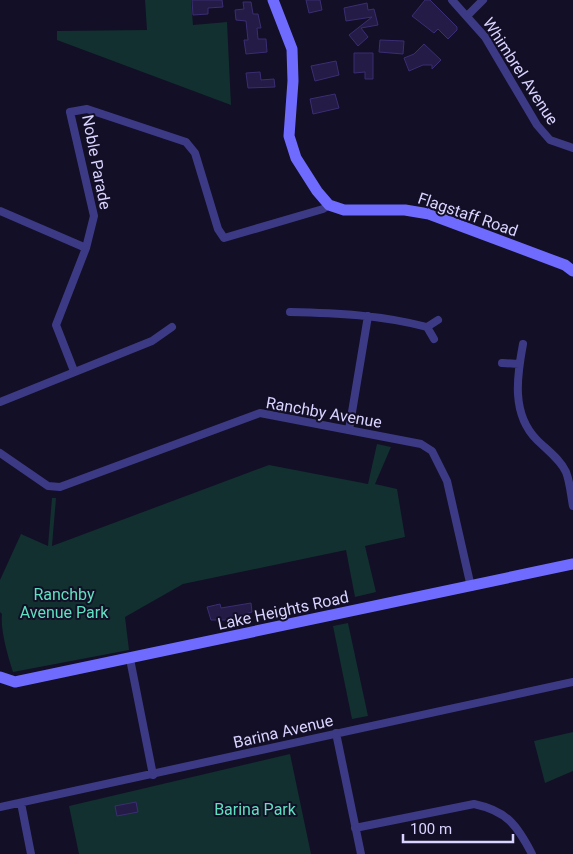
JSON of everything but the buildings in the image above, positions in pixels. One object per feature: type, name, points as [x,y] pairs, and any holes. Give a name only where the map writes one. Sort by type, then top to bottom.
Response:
[{"type":"main road","points":[[273,0],[292,49],[293,81],[289,136],[296,158],[329,205]]},
{"type":"main road","name":"Flagstaff Road","points":[[329,205],[344,210],[405,210],[428,214],[564,265],[573,271]]},
{"type":"main road","name":"Lake Heights Road","points":[[0,677],[14,682],[573,564]]},
{"type":"street","name":"Whimbrel Avenue","points":[[452,0],[467,16],[500,60],[511,84],[527,106],[537,125],[550,140],[573,148]]},
{"type":"street","points":[[467,16],[483,0]]},
{"type":"street","name":"Noble Parade","points":[[74,371],[56,325],[86,248],[94,216],[70,112],[87,109],[186,142],[195,153],[218,229],[224,238],[323,209],[329,205]]},
{"type":"street","points":[[0,211],[86,248]]},
{"type":"street","points":[[290,312],[368,316],[401,320],[427,327],[434,339]]},
{"type":"street","points":[[349,430],[368,316]]},
{"type":"street","points":[[427,327],[438,320]]},
{"type":"street","points":[[0,402],[152,341],[172,327]]},
{"type":"street","points":[[523,344],[519,364],[517,394],[523,418],[536,439],[552,453],[566,472],[573,506]]},
{"type":"street","points":[[502,362],[519,364]]},
{"type":"street","name":"Ranchby Avenue","points":[[0,453],[48,486],[60,487],[260,413],[421,444],[432,451],[447,481],[470,587]]},
{"type":"street","points":[[130,659],[153,775]]},
{"type":"street","name":"Barina Avenue","points":[[0,807],[573,682]]},
{"type":"street","points":[[336,733],[361,854]]},
{"type":"street","points":[[21,802],[32,854]]},
{"type":"street","points":[[356,828],[474,804],[492,808],[510,818],[532,854]]},
{"type":"green space","points":[[145,0],[191,0],[193,25],[227,22],[231,105],[57,40],[57,31],[147,30]]},
{"type":"green space","name":"Ranchby Avenue Park","points":[[377,444],[391,447],[375,484],[397,489],[405,537],[365,546],[376,592],[355,597],[346,550],[183,584],[125,617],[129,650],[13,672],[2,627],[0,580],[21,534],[48,546],[52,498],[56,498],[52,546],[269,465],[368,484]]},
{"type":"green space","points":[[348,623],[368,716],[352,719],[333,626]]},
{"type":"green space","points":[[573,732],[573,771],[545,783],[534,741]]},
{"type":"green space","name":"Barina Park","points":[[290,754],[311,854],[79,854],[69,806]]}]
